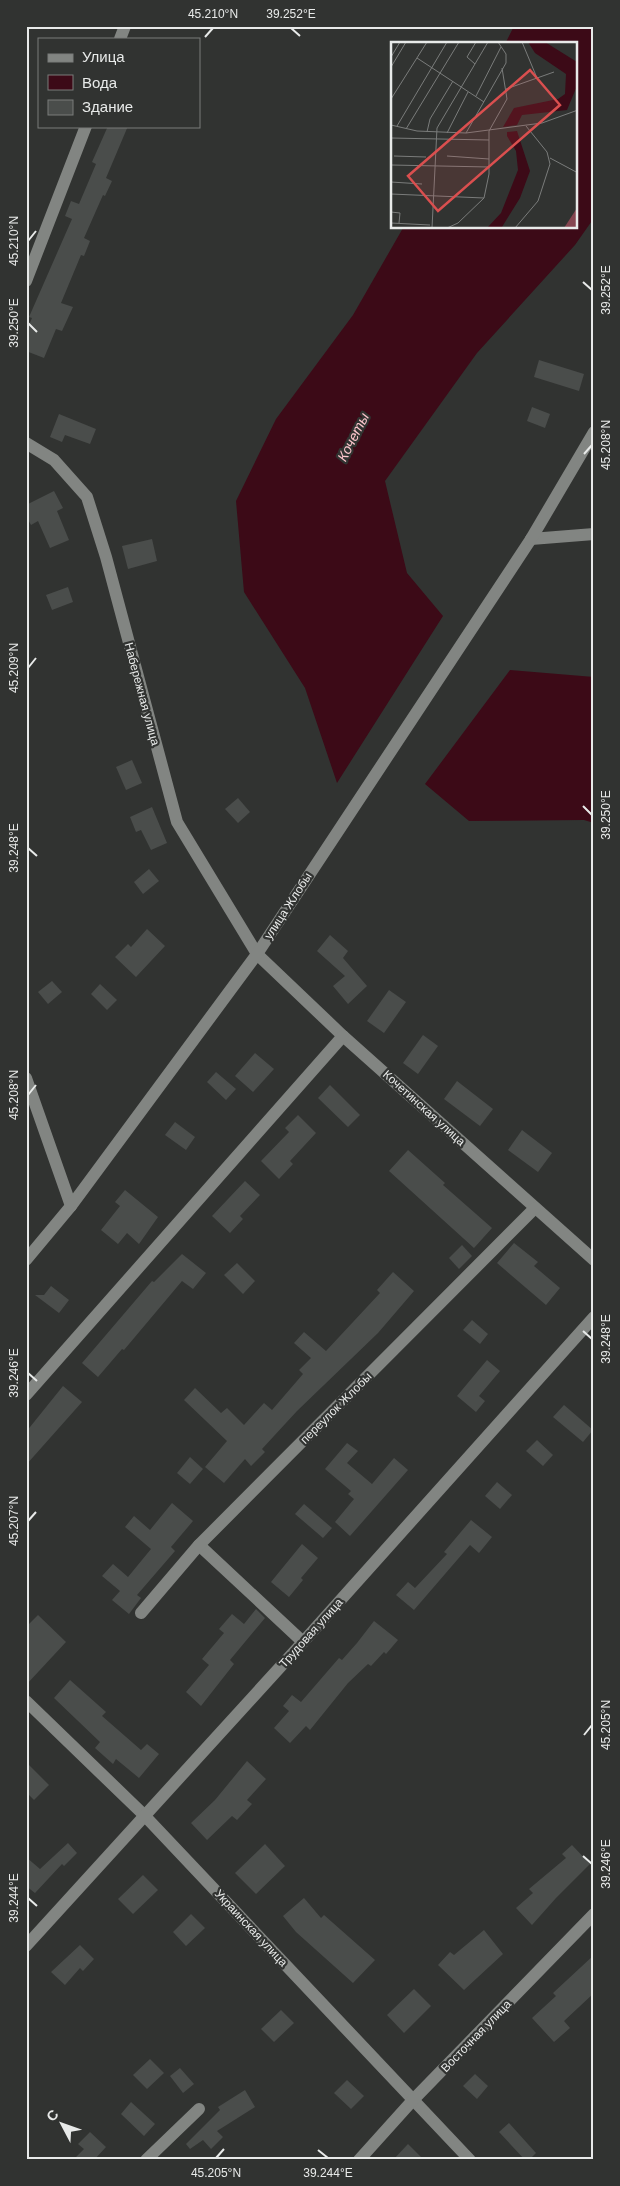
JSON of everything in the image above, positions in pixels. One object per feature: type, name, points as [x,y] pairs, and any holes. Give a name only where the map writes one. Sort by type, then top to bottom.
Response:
[{"type":"street","points":[[120,38],[125,26]]},
{"type":"street","points":[[26,281],[85,128]]},
{"type":"street","name":"улица Жлобы","points":[[26,1260],[71,1206],[257,954],[531,539],[594,432]]},
{"type":"street","name":"Набережная улица","points":[[26,443],[54,460],[87,497],[106,557],[177,822],[257,954]]},
{"type":"street","points":[[531,539],[594,534]]},
{"type":"street","name":"Кочетинская улица","points":[[257,954],[343,1036],[594,1260]]},
{"type":"street","points":[[26,1395],[343,1036]]},
{"type":"street","points":[[26,1078],[71,1206]]},
{"type":"street","name":"переулок Жлобы","points":[[141,1613],[199,1545],[535,1208]]},
{"type":"street","name":"Трудовая улица","points":[[26,1946],[303,1642],[594,1317]]},
{"type":"street","points":[[199,1545],[303,1642]]},
{"type":"street","name":"Украинская улица","points":[[26,1701],[144,1815],[470,2160]]},
{"type":"street","name":"Восточная улица","points":[[359,2160],[414,2100],[594,1914]]},
{"type":"street","points":[[146,2160],[199,2109]]},
{"type":"water","name":"Кочеты","points":[[514,26],[594,26],[594,218],[575,245],[477,353],[385,481],[407,573],[443,616],[337,783],[305,688],[244,592],[236,501],[276,419],[353,315],[402,229],[578,229],[578,42],[506,42]]},
{"type":"water","points":[[510,670],[594,677],[594,823],[584,820],[469,821],[425,784]]},
{"type":"building","points":[[107,128],[127,128],[106,178],[112,181],[105,196],[103,195],[84,238],[90,241],[84,256],[81,255],[61,303],[73,307],[62,331],[56,329],[44,358],[26,351],[26,332],[32,318],[29,317],[72,219],[65,216],[71,201],[79,204],[96,164],[92,162]]},
{"type":"building","points":[[539,360],[584,374],[579,391],[534,377]]},
{"type":"building","points":[[532,407],[550,414],[545,428],[527,421]]},
{"type":"building","points":[[59,414],[96,429],[90,444],[65,435],[62,442],[50,437]]},
{"type":"building","points":[[54,491],[63,508],[57,511],[69,540],[50,548],[38,521],[31,525],[26,516],[26,505]]},
{"type":"building","points":[[152,539],[157,561],[128,569],[122,546]]},
{"type":"building","points":[[68,587],[73,602],[52,610],[46,595]]},
{"type":"building","points":[[132,760],[142,783],[126,790],[116,767]]},
{"type":"building","points":[[238,798],[250,812],[238,823],[225,809]]},
{"type":"building","points":[[152,807],[167,843],[151,850],[141,830],[136,832],[130,817]]},
{"type":"building","points":[[149,869],[159,881],[143,894],[134,882]]},
{"type":"building","points":[[147,929],[165,946],[136,977],[115,957],[128,944],[131,947]]},
{"type":"building","points":[[330,935],[348,951],[343,958],[367,986],[348,1004],[333,986],[345,976],[317,951]]},
{"type":"building","points":[[52,981],[62,992],[48,1004],[38,992]]},
{"type":"building","points":[[100,984],[117,1000],[107,1010],[91,994]]},
{"type":"building","points":[[389,990],[406,1002],[384,1033],[367,1021]]},
{"type":"building","points":[[423,1035],[438,1046],[418,1074],[403,1063]]},
{"type":"building","points":[[255,1053],[274,1069],[253,1092],[235,1076]]},
{"type":"building","points":[[216,1072],[236,1089],[226,1100],[207,1082]]},
{"type":"building","points":[[457,1081],[493,1109],[480,1126],[444,1099]]},
{"type":"building","points":[[330,1085],[360,1115],[348,1127],[318,1098]]},
{"type":"building","points":[[298,1115],[316,1133],[290,1161],[293,1164],[279,1179],[261,1161],[289,1132],[285,1128]]},
{"type":"building","points":[[175,1122],[195,1137],[186,1150],[165,1135]]},
{"type":"building","points":[[522,1130],[552,1153],[538,1172],[508,1150]]},
{"type":"building","points":[[408,1150],[445,1183],[443,1185],[492,1228],[474,1248],[389,1171]]},
{"type":"building","points":[[245,1181],[260,1195],[240,1216],[243,1219],[230,1233],[212,1216]]},
{"type":"building","points":[[125,1190],[158,1217],[139,1244],[127,1233],[118,1244],[101,1230],[120,1206],[115,1202]]},
{"type":"building","points":[[514,1243],[538,1262],[534,1266],[560,1288],[546,1305],[497,1263]]},
{"type":"building","points":[[462,1245],[472,1256],[459,1269],[449,1258]]},
{"type":"building","points":[[182,1254],[206,1273],[193,1289],[182,1281],[124,1350],[122,1349],[98,1377],[82,1363],[152,1281],[154,1282]]},
{"type":"building","points":[[237,1263],[255,1281],[243,1294],[224,1275]]},
{"type":"building","points":[[393,1272],[414,1291],[378,1333],[297,1411],[262,1449],[265,1452],[251,1466],[245,1459],[224,1483],[205,1467],[227,1441],[184,1400],[195,1388],[221,1413],[227,1408],[244,1425],[264,1403],[272,1410],[303,1374],[299,1370],[311,1358],[294,1343],[304,1332],[326,1351],[380,1293],[377,1290]]},
{"type":"building","points":[[51,1286],[69,1300],[59,1313],[35,1295],[44,1295]]},
{"type":"building","points":[[472,1320],[488,1334],[480,1344],[463,1330]]},
{"type":"building","points":[[487,1360],[500,1371],[479,1396],[485,1401],[476,1412],[457,1396]]},
{"type":"building","points":[[63,1386],[82,1402],[26,1465],[26,1432]]},
{"type":"building","points":[[564,1405],[593,1430],[583,1442],[553,1417]]},
{"type":"building","points":[[537,1440],[553,1455],[543,1466],[526,1451]]},
{"type":"building","points":[[347,1443],[358,1451],[347,1463],[372,1484],[394,1458],[408,1470],[350,1536],[335,1522],[354,1499],[348,1494],[351,1491],[325,1469]]},
{"type":"building","points":[[190,1457],[203,1469],[190,1484],[177,1473]]},
{"type":"building","points":[[497,1482],[512,1495],[500,1509],[485,1496]]},
{"type":"building","points":[[172,1503],[193,1521],[171,1547],[175,1551],[137,1595],[141,1598],[129,1614],[112,1600],[120,1591],[102,1576],[113,1564],[128,1577],[151,1549],[125,1527],[134,1516],[150,1530]]},
{"type":"building","points":[[304,1504],[332,1528],[323,1538],[295,1514]]},
{"type":"building","points":[[471,1520],[492,1537],[479,1553],[470,1545],[414,1610],[396,1595],[408,1582],[415,1588],[447,1554],[444,1552]]},
{"type":"building","points":[[302,1544],[318,1558],[301,1578],[303,1580],[289,1597],[271,1582]]},
{"type":"building","points":[[256,1609],[265,1618],[230,1660],[234,1664],[201,1706],[186,1692],[209,1665],[202,1659],[224,1633],[219,1629],[232,1614],[244,1624]]},
{"type":"building","points":[[38,1615],[66,1642],[26,1685],[26,1627]]},
{"type":"building","points":[[374,1621],[398,1640],[386,1654],[384,1652],[371,1666],[368,1664],[348,1683],[310,1730],[306,1726],[290,1743],[274,1728],[289,1711],[283,1706],[292,1695],[301,1702],[339,1658],[342,1660]]},
{"type":"building","points":[[70,1680],[106,1712],[102,1716],[141,1750],[147,1744],[159,1754],[139,1778],[116,1759],[113,1764],[95,1748],[100,1742],[54,1698]]},
{"type":"building","points":[[247,1761],[266,1779],[247,1800],[252,1804],[237,1820],[232,1816],[207,1840],[191,1823],[215,1800]]},
{"type":"building","points":[[26,1762],[49,1785],[34,1800],[26,1792]]},
{"type":"building","points":[[68,1843],[77,1853],[64,1866],[62,1864],[35,1893],[26,1886],[26,1857],[40,1869]]},
{"type":"building","points":[[265,1844],[285,1866],[256,1894],[235,1873]]},
{"type":"building","points":[[572,1845],[590,1864],[532,1925],[516,1908],[533,1893],[529,1889],[566,1858],[562,1854]]},
{"type":"building","points":[[143,1875],[158,1890],[133,1914],[118,1899]]},
{"type":"building","points":[[304,1898],[321,1918],[324,1915],[375,1960],[353,1983],[296,1932],[283,1916]]},
{"type":"building","points":[[191,1914],[205,1928],[186,1946],[173,1932]]},
{"type":"building","points":[[484,1930],[503,1954],[464,1990],[438,1965],[450,1952],[454,1955]]},
{"type":"building","points":[[80,1945],[94,1959],[83,1971],[80,1968],[65,1985],[51,1972]]},
{"type":"building","points":[[594,1955],[594,1993],[564,2021],[570,2028],[554,2042],[532,2018],[556,1996],[553,1993]]},
{"type":"building","points":[[414,1989],[431,2006],[404,2033],[387,2015]]},
{"type":"building","points":[[281,2010],[294,2023],[274,2042],[261,2029]]},
{"type":"building","points":[[150,2059],[164,2073],[147,2089],[133,2075]]},
{"type":"building","points":[[180,2068],[194,2084],[183,2093],[170,2076]]},
{"type":"building","points":[[475,2074],[488,2086],[477,2099],[463,2086]]},
{"type":"building","points":[[347,2080],[364,2096],[351,2109],[334,2093]]},
{"type":"building","points":[[245,2090],[255,2107],[217,2131],[223,2137],[211,2149],[203,2140],[190,2149],[186,2144],[220,2110],[218,2107]]},
{"type":"building","points":[[131,2102],[155,2124],[144,2136],[121,2114]]},
{"type":"building","points":[[509,2123],[536,2153],[529,2160],[525,2160],[499,2132]]},
{"type":"building","points":[[90,2132],[106,2147],[94,2160],[73,2160],[84,2149],[78,2144]]},
{"type":"building","points":[[408,2144],[424,2160],[393,2160]]}]
